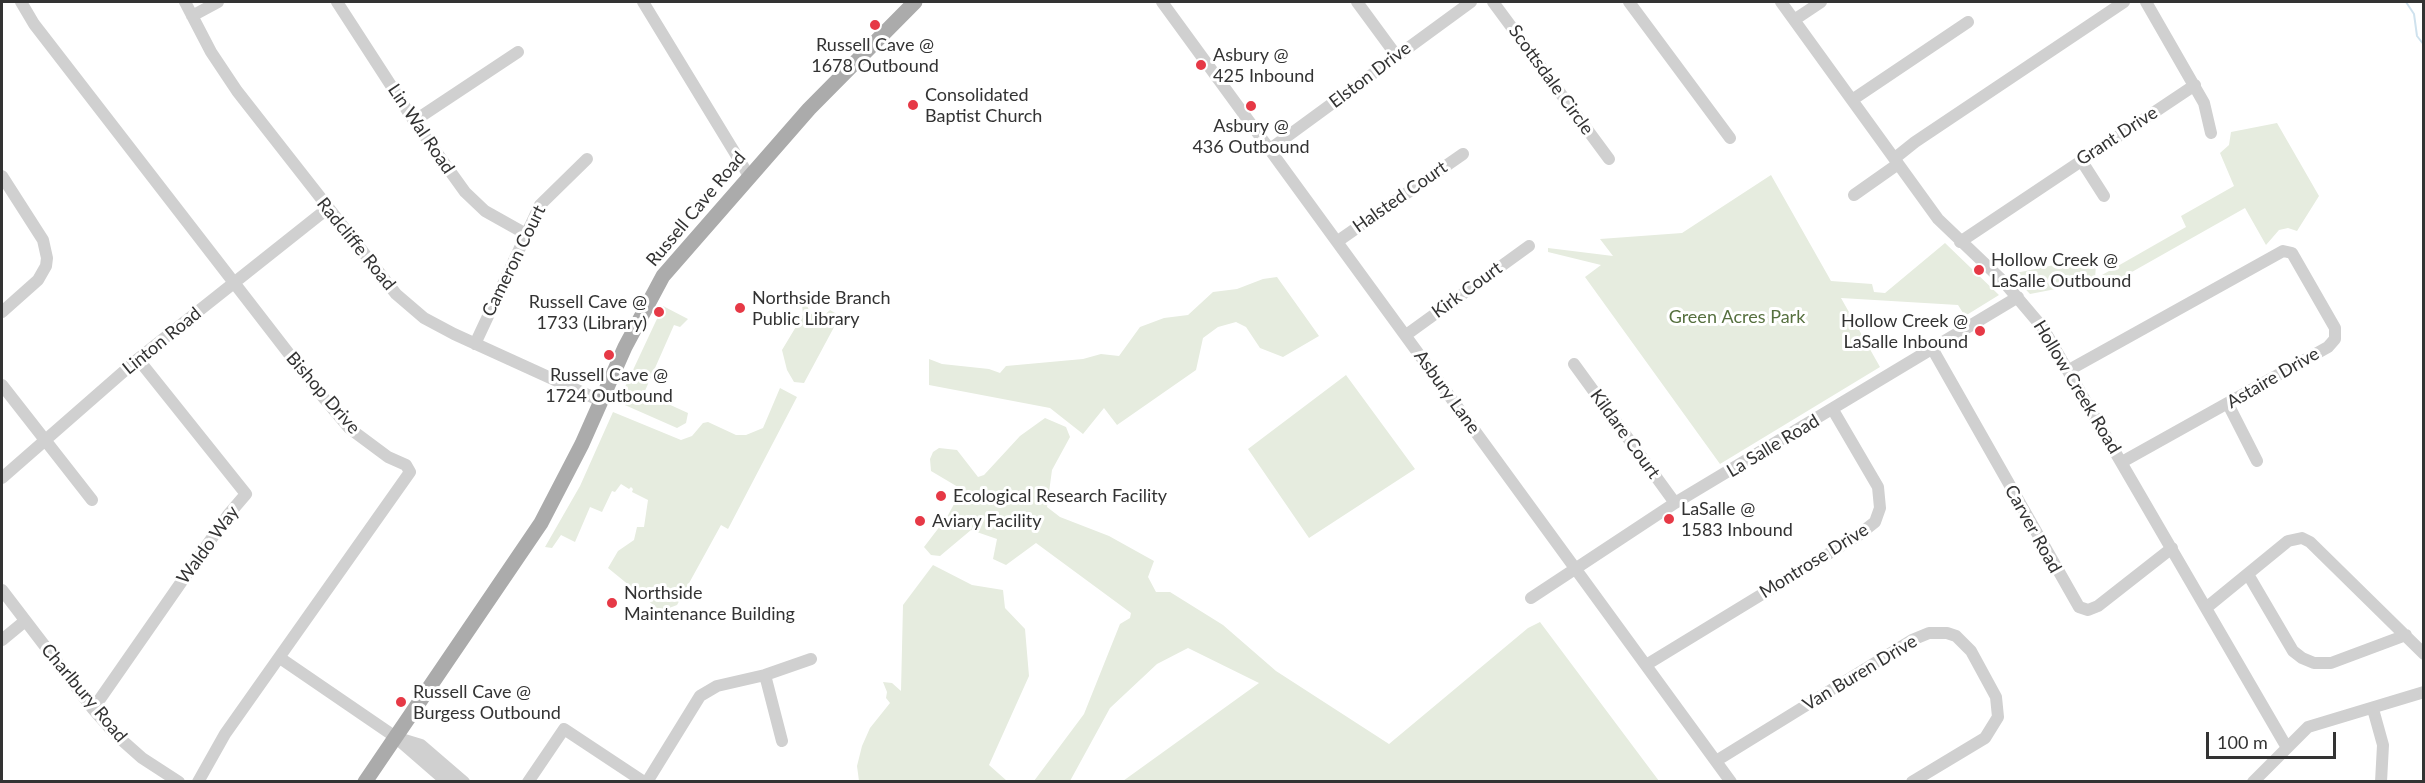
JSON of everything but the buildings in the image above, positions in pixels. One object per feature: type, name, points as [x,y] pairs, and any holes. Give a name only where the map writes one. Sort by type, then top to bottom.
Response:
[{"type":"main road","name":"Russell Cave Road","points":[[365,782],[394,736],[542,524],[602,401],[625,346],[663,276],[828,89],[915,2]]},
{"type":"street","name":"Bishop Drive","points":[[21,2],[42,34],[340,418],[374,447],[406,465],[410,472],[225,734],[198,782]]},
{"type":"street","name":"Radcliffe Road","points":[[185,2],[222,71],[396,294],[424,318],[475,344],[602,401]]},
{"type":"street","points":[[192,16],[218,2]]},
{"type":"street","name":"Lin Wal Road","points":[[339,2],[414,121],[474,203],[502,222],[526,234]]},
{"type":"street","points":[[643,2],[749,176]]},
{"type":"street","name":"Asbury Lane","points":[[1162,2],[1731,782]]},
{"type":"street","points":[[1357,2],[1396,55]]},
{"type":"street","name":"Elston Drive","points":[[1270,149],[1471,2]]},
{"type":"street","name":"Scottsdale Circle","points":[[1493,2],[1609,159]]},
{"type":"street","points":[[1629,2],[1730,138]]},
{"type":"street","name":"Hollow Creek Road","points":[[1782,2],[1932,212],[2018,297],[2043,328],[2070,370],[2286,746]]},
{"type":"street","points":[[1794,20],[1821,2]]},
{"type":"street","points":[[1854,195],[1896,161],[1916,141],[2124,2]]},
{"type":"street","points":[[2146,2],[2195,85],[2208,114],[2211,133]]},
{"type":"street","points":[[1852,100],[1968,22]]},
{"type":"street","points":[[414,121],[518,52]]},
{"type":"street","name":"Grant Drive","points":[[1960,242],[2195,85]]},
{"type":"street","name":"Halsted Court","points":[[1338,241],[1463,154]]},
{"type":"street","name":"Cameron Court","points":[[475,344],[540,205],[549,193],[587,159]]},
{"type":"street","points":[[2081,160],[2104,196]]},
{"type":"street","points":[[2,176],[43,240],[47,258],[39,280],[2,312]]},
{"type":"street","name":"Linton Road","points":[[2,478],[45,443],[138,359],[327,208]]},
{"type":"street","name":"Kirk Court","points":[[1406,335],[1528,246]]},
{"type":"street","name":"Astaire Drive","points":[[2070,370],[2283,251],[2292,254],[2335,328],[2335,339],[2328,347],[2122,462]]},
{"type":"street","name":"La Salle Road","points":[[1531,598],[1574,567],[1675,503],[2018,297]]},
{"type":"street","name":"Carver Road","points":[[1932,350],[2079,607],[2088,610],[2098,606],[2172,548]]},
{"type":"street","name":"Waldo Way","points":[[93,709],[228,515],[246,494],[138,359]]},
{"type":"street","name":"Kildare Court","points":[[1575,364],[1675,503]]},
{"type":"street","points":[[2,385],[45,443],[92,500]]},
{"type":"street","points":[[2228,404],[2257,461]]},
{"type":"street","name":"Montrose Drive","points":[[1646,665],[1856,537],[1875,522],[1880,508],[1878,487],[1833,410]]},
{"type":"street","points":[[2206,608],[2249,576],[2288,541],[2302,538],[2310,542],[2424,654]]},
{"type":"street","points":[[2249,576],[2293,651],[2314,663],[2331,663],[2406,635]]},
{"type":"street","name":"Charlbury Road","points":[[2,590],[93,709],[142,758],[179,782]]},
{"type":"street","points":[[2,640],[25,621]]},
{"type":"street","name":"Van Buren Drive","points":[[1716,761],[1912,640],[1929,633],[1947,633],[1956,636],[1971,651],[1996,697],[1998,717],[1985,738],[1911,782]]},
{"type":"street","points":[[280,658],[394,736],[447,782]]},
{"type":"street","points":[[528,782],[564,729],[646,782],[700,696],[717,686],[765,675],[811,659]]},
{"type":"street","points":[[765,675],[783,741]]},
{"type":"street","points":[[2253,782],[2298,734],[2319,722],[2373,709],[2424,692]]},
{"type":"street","points":[[2373,709],[2383,745],[2381,782]]},
{"type":"street","points":[[394,736],[421,745],[464,782]]},
{"type":"green space","points":[[2277,123],[2319,196],[2297,231],[2288,228],[2279,230],[2266,245],[2245,208],[2100,290],[2061,288],[2030,294],[2011,274],[2059,264],[2096,265],[2095,279],[2186,227],[2181,216],[2234,186],[2220,153],[2229,145],[2231,132]]},
{"type":"green space","name":"Green Acres Park","points":[[1771,175],[1831,281],[1872,284],[1874,292],[1885,293],[1945,243],[1999,295],[1965,316],[1958,305],[1841,298],[1880,367],[1720,464],[1585,277],[1601,265],[1548,252],[1548,248],[1613,256],[1600,239],[1682,233]]},
{"type":"green space","points":[[1277,277],[1319,336],[1283,357],[1260,348],[1246,327],[1236,322],[1218,327],[1203,338],[1196,370],[1117,425],[1104,408],[1083,434],[1050,408],[929,385],[929,359],[942,364],[989,369],[1000,373],[1006,366],[1083,359],[1101,354],[1119,356],[1140,327],[1164,318],[1188,315],[1213,292],[1237,289],[1263,279]]},
{"type":"green space","points":[[805,300],[810,313],[821,318],[830,310],[840,316],[804,383],[794,382],[787,370],[782,350],[803,315],[802,304]]},
{"type":"green space","points":[[663,306],[688,319],[680,327],[674,325],[644,393],[688,413],[686,423],[677,428],[618,402]]},
{"type":"green space","points":[[1346,375],[1415,469],[1309,538],[1248,449]]},
{"type":"green space","points":[[780,388],[797,397],[728,529],[721,525],[677,605],[664,610],[657,608],[608,568],[618,551],[634,540],[637,527],[644,527],[648,500],[632,492],[631,487],[629,489],[621,484],[615,492],[612,491],[602,512],[590,507],[575,542],[561,535],[552,548],[545,547],[580,486],[613,412],[681,440],[692,436],[703,423],[708,422],[736,435],[746,435],[763,428]]},
{"type":"green space","points":[[1045,418],[1066,427],[1070,437],[1052,470],[1047,507],[1060,517],[1109,536],[1154,561],[1148,577],[1156,592],[1170,592],[1223,625],[1276,671],[1389,744],[1528,628],[1540,622],[1659,781],[1123,781],[1259,683],[1188,648],[1157,664],[1110,708],[1070,781],[1034,781],[1084,714],[1120,624],[1130,618],[1131,613],[1036,543],[1006,565],[993,559],[997,539],[971,530],[940,556],[931,555],[924,547],[947,517],[959,495],[958,487],[931,471],[930,459],[933,452],[939,448],[957,450],[978,477],[984,475],[1020,436]]},
{"type":"green space","points":[[933,565],[972,585],[1003,590],[1005,608],[1025,629],[1029,676],[989,765],[1007,781],[859,781],[857,766],[862,746],[870,728],[890,703],[886,698],[887,692],[883,682],[892,683],[901,691],[903,605]]},
{"type":"waterway","points":[[2406,2],[2414,14],[2417,36],[2424,45]]},
{"type":"place","name":"Russell Cave @ 1678 Outbound","points":[[875,25]]},
{"type":"place","name":"Asbury @ 425 Inbound","points":[[1201,65]]},
{"type":"place","name":"Consolidated Baptist Church","points":[[913,105]]},
{"type":"place","name":"Asbury @ 436 Outbound","points":[[1251,106]]},
{"type":"place","name":"Hollow Creek @ LaSalle Outbound","points":[[1979,270]]},
{"type":"place","name":"Northside Branch Public Library","points":[[740,308]]},
{"type":"place","name":"Russell Cave @ 1733 (Library)","points":[[659,312]]},
{"type":"place","name":"Hollow Creek @ LaSalle Inbound","points":[[1980,331]]},
{"type":"place","name":"Russell Cave @ 1724 Outbound","points":[[609,355]]},
{"type":"place","name":"Ecological Research Facility","points":[[941,496]]},
{"type":"place","name":"LaSalle @ 1583 Inbound","points":[[1669,519]]},
{"type":"place","name":"Aviary Facility","points":[[920,521]]},
{"type":"place","name":"Northside Maintenance Building","points":[[612,603]]},
{"type":"place","name":"Russell Cave @ Burgess Outbound","points":[[401,702]]}]
